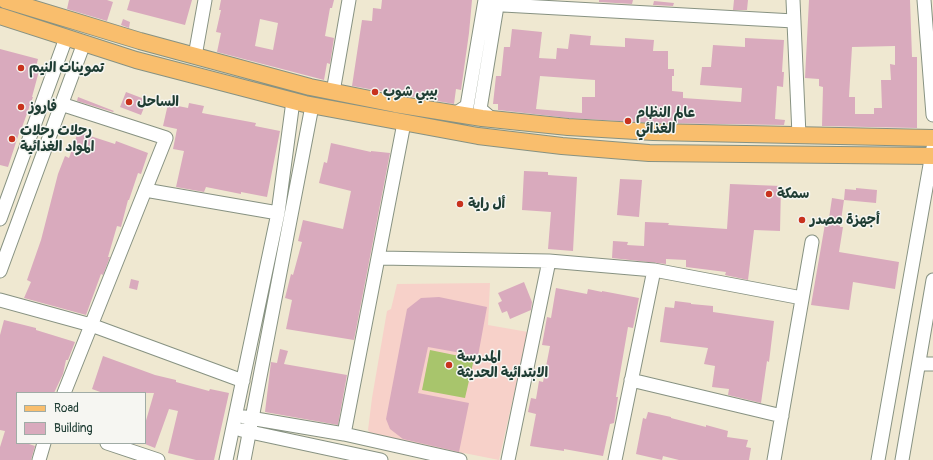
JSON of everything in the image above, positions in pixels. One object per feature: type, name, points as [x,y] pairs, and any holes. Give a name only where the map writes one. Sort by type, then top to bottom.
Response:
[{"type":"main road","points":[[5,0],[55,16],[195,56],[310,87],[455,114],[568,127],[653,132],[933,138]]},
{"type":"main road","points":[[0,16],[136,60],[312,106],[478,136],[562,146],[649,153],[932,153]]},
{"type":"street","points":[[195,56],[205,0]]},
{"type":"street","points":[[333,92],[349,0]]},
{"type":"street","points":[[793,0],[799,135]]},
{"type":"street","points":[[924,0],[933,115]]},
{"type":"street","points":[[491,2],[640,6],[794,21]]},
{"type":"street","points":[[455,114],[467,106],[491,2]]},
{"type":"street","points":[[491,2],[480,109],[492,119]]},
{"type":"street","points":[[1,212],[66,38]]},
{"type":"street","points":[[0,271],[84,44]]},
{"type":"street","points":[[226,460],[278,213],[293,101]]},
{"type":"street","points":[[61,104],[166,138],[64,392]]},
{"type":"street","points":[[244,460],[312,106]]},
{"type":"street","points":[[344,434],[404,123]]},
{"type":"street","points":[[878,460],[932,153]]},
{"type":"street","points":[[145,190],[278,213]]},
{"type":"street","points":[[774,460],[812,242]]},
{"type":"street","points":[[379,258],[549,261],[654,270],[802,298]]},
{"type":"street","points":[[508,460],[549,261]]},
{"type":"street","points":[[615,460],[654,270]]},
{"type":"street","points":[[902,460],[933,280]]},
{"type":"street","points":[[0,300],[91,325],[243,381]]},
{"type":"street","points":[[918,364],[933,364]]},
{"type":"street","points":[[632,380],[782,416]]},
{"type":"street","points":[[236,415],[344,434],[460,460]]},
{"type":"street","points":[[233,429],[380,460]]},
{"type":"street","points":[[39,460],[44,444]]},
{"type":"street","points":[[111,444],[158,460]]},
{"type":"shaded area","name":"المدرسة الابتدائية الحديثة","points":[[490,283],[488,325],[528,332],[499,460],[464,453],[462,458],[373,438],[368,430],[372,398],[387,311],[391,309],[397,284]]},
{"type":"green space","points":[[430,350],[474,359],[465,398],[422,390]]},
{"type":"building","points":[[69,0],[107,0],[113,2],[107,21],[67,9]]},
{"type":"building","points":[[130,0],[192,0],[185,25],[127,10]]},
{"type":"building","points":[[221,0],[334,0],[332,8],[330,8],[325,36],[334,38],[330,64],[327,63],[324,80],[217,52],[221,33],[216,32],[221,10],[219,10]],"holes":[[[260,19],[278,23],[273,50],[255,46]]]},
{"type":"building","points":[[382,0],[472,0],[461,90],[456,89],[454,104],[352,86],[362,20],[372,21],[373,8],[381,9]]},
{"type":"building","points":[[599,0],[633,0],[632,4],[599,2]]},
{"type":"building","points":[[734,0],[748,0],[747,10],[733,10]]},
{"type":"building","points":[[809,0],[910,0],[912,57],[917,57],[917,128],[822,126],[823,87],[819,86],[819,79],[805,78]],"holes":[[[895,46],[895,65],[890,64],[891,80],[881,80],[882,108],[874,108],[874,114],[855,114],[855,97],[849,97],[852,47]]]},
{"type":"building","points":[[654,1],[674,3],[673,6],[653,5]]},
{"type":"building","points":[[123,19],[130,22],[129,28],[121,25]]},
{"type":"building","points":[[512,29],[542,32],[539,58],[556,59],[557,48],[568,49],[570,34],[591,36],[590,45],[625,47],[625,38],[654,40],[653,51],[668,51],[668,69],[674,69],[674,76],[672,76],[672,91],[683,92],[683,98],[741,102],[742,88],[700,85],[702,67],[711,67],[713,45],[745,47],[745,38],[784,40],[782,72],[784,72],[783,87],[777,86],[775,119],[785,120],[784,125],[653,123],[569,118],[498,110],[498,104],[493,104],[496,76],[501,76],[504,47],[510,47]],"holes":[[[540,76],[595,80],[595,97],[582,97],[582,113],[536,109]]]},
{"type":"building","points":[[0,49],[38,59],[35,70],[39,71],[33,97],[8,167],[0,165]]},
{"type":"building","points":[[126,92],[147,100],[141,115],[120,107]]},
{"type":"building","points":[[78,97],[114,111],[113,112],[77,101]]},
{"type":"building","points":[[189,103],[204,106],[202,113],[256,123],[255,126],[280,131],[267,197],[241,192],[241,194],[206,187],[204,192],[176,187],[184,151],[173,149],[177,129],[163,126],[168,104],[188,108]]},
{"type":"building","points":[[78,132],[115,144],[116,141],[148,153],[141,174],[138,173],[128,200],[121,227],[117,226],[108,257],[110,257],[103,275],[101,274],[86,315],[24,298],[31,282],[27,280],[41,240],[58,174],[65,156],[69,158]]},
{"type":"building","points":[[331,143],[371,152],[390,153],[354,340],[286,329],[292,300],[285,298],[291,274],[293,275],[302,242],[298,241],[303,220],[343,229],[351,191],[319,183],[324,162],[327,163]]},
{"type":"building","points":[[524,171],[548,172],[548,175],[577,177],[573,251],[548,249],[551,212],[522,210]]},
{"type":"building","points":[[620,179],[642,180],[639,217],[617,215]]},
{"type":"building","points":[[730,184],[781,186],[780,231],[754,230],[748,280],[725,275],[726,272],[686,267],[686,260],[666,259],[666,264],[612,258],[613,241],[628,242],[627,245],[644,246],[645,222],[727,229]]},
{"type":"building","points":[[856,188],[877,190],[876,203],[844,200],[845,189],[856,190]]},
{"type":"building","points":[[832,198],[844,200],[840,227],[843,227],[839,252],[899,262],[895,289],[853,282],[849,310],[811,305],[825,224],[828,225]]},
{"type":"building","points":[[131,279],[139,281],[137,290],[129,288]]},
{"type":"building","points":[[524,282],[532,302],[531,310],[510,319],[507,311],[502,313],[498,303],[502,301],[498,293]]},
{"type":"building","points":[[556,288],[587,294],[588,289],[639,298],[633,328],[628,327],[616,397],[618,397],[614,423],[610,424],[603,456],[564,449],[564,451],[530,446],[536,414],[528,412],[531,398],[536,399],[539,381],[543,382],[550,346],[542,345],[547,317],[551,318]]},
{"type":"building","points":[[439,297],[487,307],[478,356],[428,347],[418,393],[469,403],[459,452],[403,439],[390,429],[386,419],[407,309],[421,298]]},
{"type":"building","points":[[675,301],[713,306],[713,312],[774,321],[769,362],[767,361],[761,403],[728,395],[729,389],[712,387],[715,366],[704,364],[708,348],[660,342],[665,307],[674,308]]},
{"type":"building","points":[[4,320],[36,328],[36,330],[75,342],[68,360],[66,360],[63,374],[54,392],[16,392],[16,444],[29,444],[35,446],[31,460],[0,460],[0,447],[5,431],[0,430],[0,335]]},
{"type":"building","points":[[280,349],[288,351],[284,364],[347,375],[338,425],[265,412],[271,362],[277,363]]},
{"type":"building","points":[[103,356],[155,375],[176,380],[176,382],[209,391],[210,389],[229,393],[214,460],[196,460],[168,453],[178,411],[169,409],[155,448],[145,444],[146,421],[154,393],[100,392],[92,389]]},
{"type":"building","points":[[648,412],[728,431],[727,437],[748,440],[746,447],[751,448],[749,460],[679,460],[663,456],[662,460],[636,454],[643,418],[646,419]]},
{"type":"place","name":"تموينات النيم","points":[[21,68]]},
{"type":"place","name":"بيبي شوب","points":[[375,92]]},
{"type":"place","name":"الساحل","points":[[129,102]]},
{"type":"place","name":"فاروز","points":[[21,107]]},
{"type":"place","name":"عالم النظام الغذائي","points":[[628,121]]},
{"type":"place","name":"رحلات رحلات المواد الغذائية","points":[[12,139]]},
{"type":"place","name":"سمكة","points":[[769,194]]},
{"type":"place","name":"أل راية","points":[[460,204]]},
{"type":"place","name":"أجهزة مصدر","points":[[802,220]]},
{"type":"place","name":"المدرسة الابتدائية الحديثة","points":[[449,365]]}]
